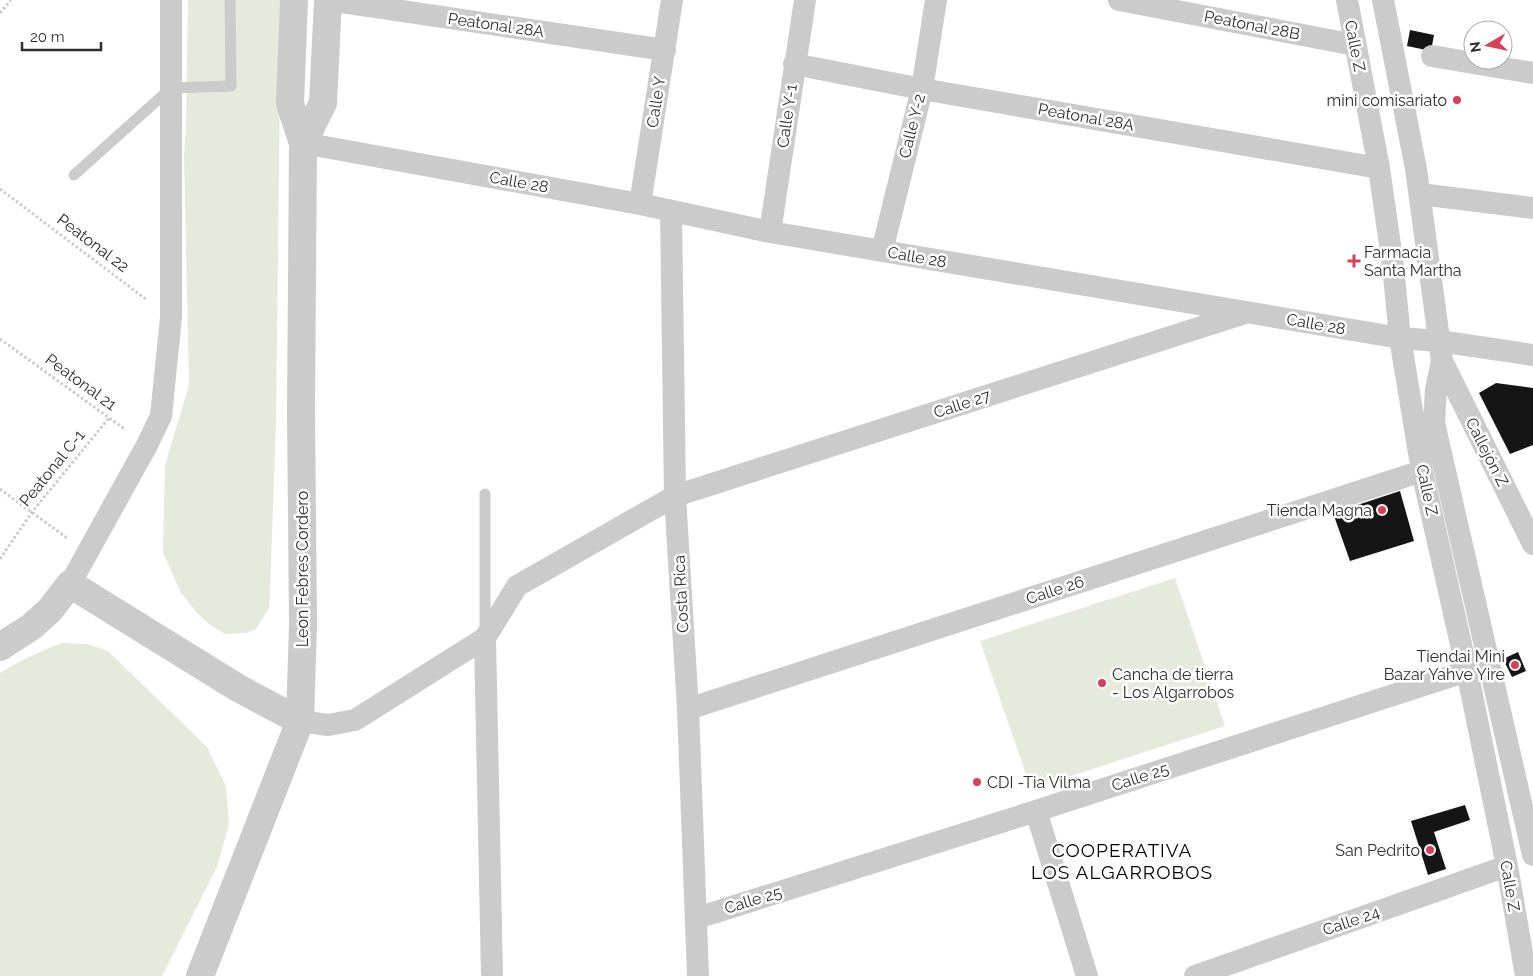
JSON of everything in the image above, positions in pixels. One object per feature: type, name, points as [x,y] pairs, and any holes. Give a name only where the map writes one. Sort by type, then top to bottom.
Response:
[{"type":"street","points":[[0,647],[50,610],[70,584],[147,445],[161,416],[171,318],[171,0]]},
{"type":"street","name":"Leon Febres Cordero","points":[[200,976],[300,720],[303,624],[301,412],[303,143],[290,104],[294,0]]},
{"type":"street","name":"Leon Febres Cordero","points":[[303,143],[324,103],[328,0]]},
{"type":"street","name":"Peatonal 28A","points":[[328,0],[664,50]]},
{"type":"street","name":"Calle Y","points":[[640,204],[672,0]]},
{"type":"street","name":"Calle Y-1","points":[[770,232],[805,0]]},
{"type":"street","name":"Calle Y-2","points":[[882,251],[922,89],[936,0]]},
{"type":"street","name":"Peatonal 28B","points":[[1119,0],[1355,45]]},
{"type":"street","name":"Calle Z","points":[[1346,0],[1379,168],[1393,266],[1400,338],[1422,471],[1467,671],[1507,866],[1526,976]]},
{"type":"street","name":"Calle Z","points":[[1383,0],[1420,194],[1440,351],[1434,423],[1533,855]]},
{"type":"street","points":[[1432,56],[1533,73]]},
{"type":"street","name":"Peatonal 28A","points":[[794,64],[922,89],[1379,168]]},
{"type":"street","name":"Calle 28","points":[[303,143],[640,204],[770,232],[1400,338],[1440,351],[1533,356]]},
{"type":"street","points":[[1420,194],[1533,208]]},
{"type":"street","name":"Costa Rica","points":[[671,211],[676,496],[688,709],[698,976]]},
{"type":"street","name":"Calle 27","points":[[485,638],[517,586],[676,496],[1248,312]]},
{"type":"street","name":"Callejón Z","points":[[1440,351],[1533,544]]},
{"type":"street","name":"Calle 26","points":[[688,709],[1422,471]]},
{"type":"street","points":[[70,584],[238,688],[300,720],[328,725],[355,720],[485,638]]},
{"type":"street","points":[[485,638],[492,976]]},
{"type":"street","name":"Calle 25","points":[[697,918],[1036,811],[1467,671]]},
{"type":"street","points":[[1036,811],[1087,976]]},
{"type":"street","name":"Calle 24","points":[[1195,976],[1507,866]]},
{"type":"lane","points":[[74,175],[171,88],[231,86],[230,0]]},
{"type":"lane","points":[[485,494],[485,638]]},
{"type":"path","points":[[0,13],[11,0]]},
{"type":"path","name":"Peatonal 22","points":[[0,189],[171,318]]},
{"type":"path","name":"Peatonal 21","points":[[0,339],[147,445]]},
{"type":"path","name":"Peatonal C-1","points":[[0,559],[32,512],[109,418]]},
{"type":"path","points":[[0,490],[88,553]]},
{"type":"shaded area","points":[[188,0],[281,0],[276,422],[270,594],[269,608],[256,629],[246,633],[225,634],[210,625],[197,613],[181,593],[163,553],[165,465],[189,385],[184,155]]},
{"type":"shaded area","name":"Cancha de tierra - Los Algarrobos","points":[[1175,578],[1225,726],[1031,789],[980,641]]},
{"type":"shaded area","points":[[62,643],[87,644],[108,651],[207,747],[226,786],[229,824],[217,867],[162,976],[0,976],[0,673],[31,656]]},
{"type":"building","points":[[1410,30],[1434,35],[1431,51],[1407,46]]},
{"type":"building","points":[[1496,383],[1533,388],[1533,445],[1510,454],[1479,393]]},
{"type":"building","points":[[1400,491],[1414,541],[1350,561],[1333,513]]},
{"type":"building","name":"Tiendai Mini Bazar Yahve Yire","points":[[1518,652],[1526,671],[1512,677],[1503,659]]},
{"type":"building","name":"San Pedrito","points":[[1465,805],[1470,820],[1434,832],[1446,869],[1428,875],[1411,821]]},
{"type":"place","name":"mini comisariato","points":[[1457,100]]},
{"type":"place","name":"Farmacia Santa Martha","points":[[1354,261]]},
{"type":"place","name":"Tienda Magna","points":[[1382,510]]},
{"type":"place","name":"Tiendai Mini Bazar Yahve Yire","points":[[1515,665]]},
{"type":"place","name":"Cancha de tierra - Los Algarrobos","points":[[1102,683]]},
{"type":"place","name":"CDI -Tia Vilma","points":[[977,782]]},
{"type":"place","name":"San Pedrito","points":[[1430,850]]},
{"type":"district","name":"COOPERATIVA LOS ALGARROBOS","points":[[1122,861]]}]
